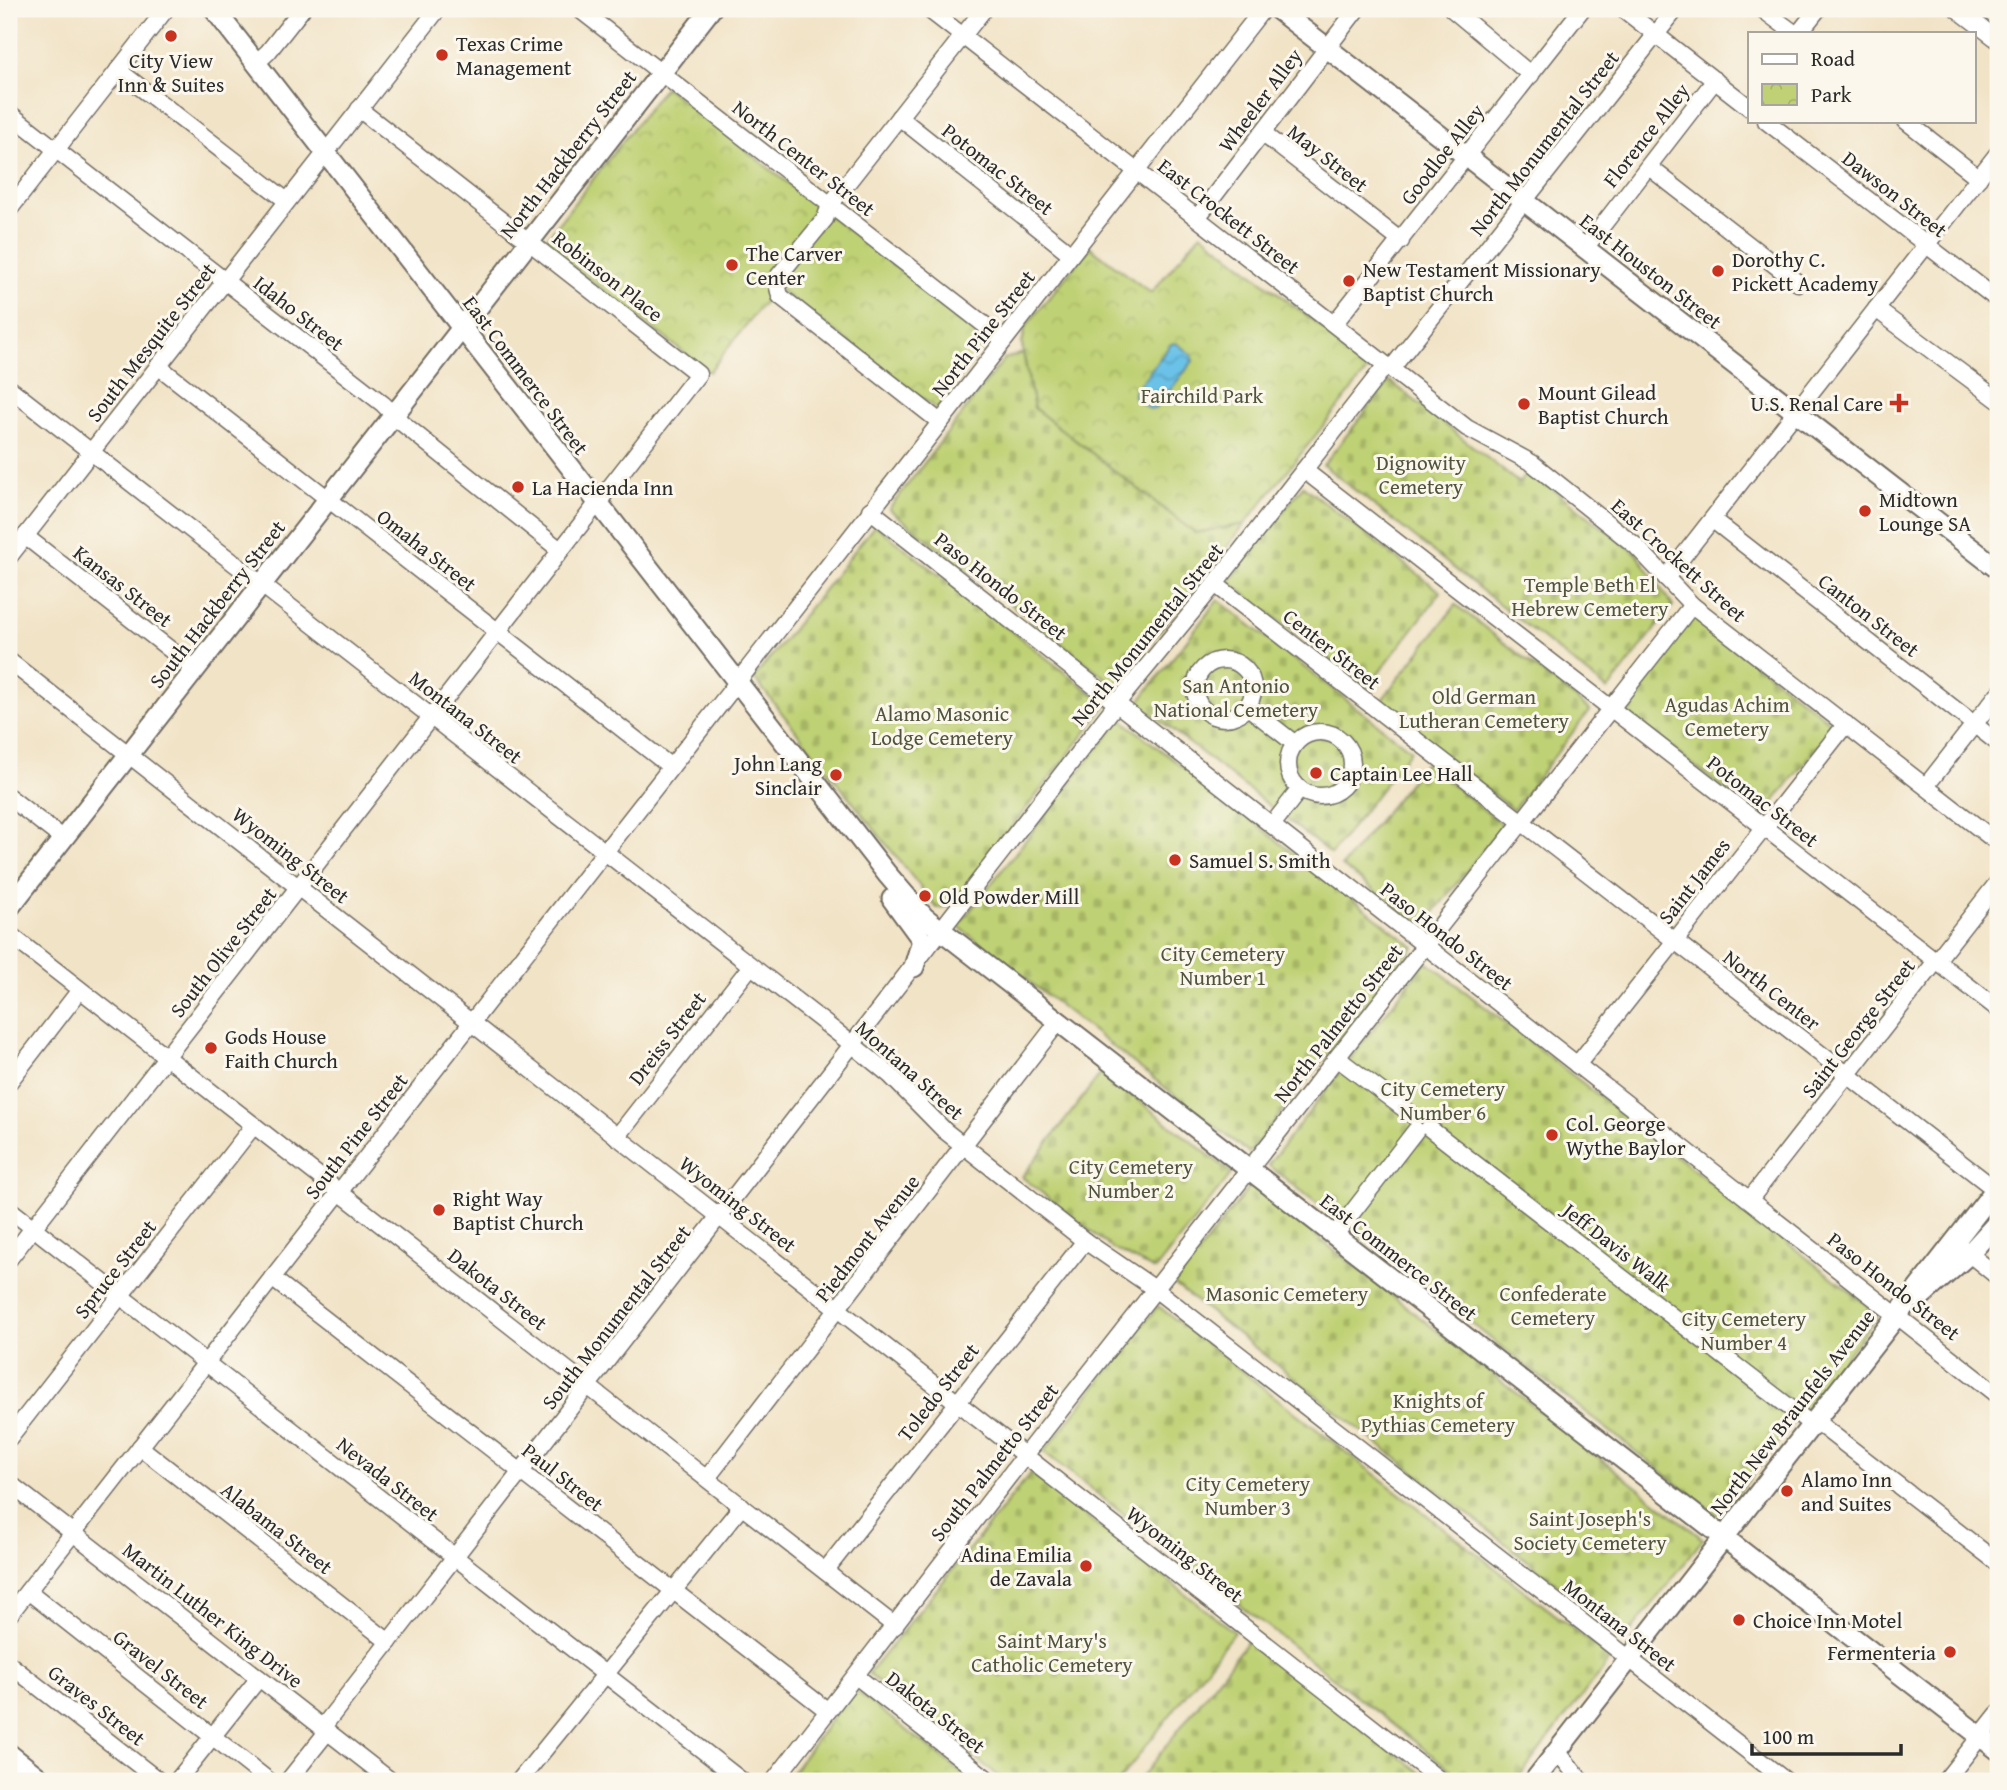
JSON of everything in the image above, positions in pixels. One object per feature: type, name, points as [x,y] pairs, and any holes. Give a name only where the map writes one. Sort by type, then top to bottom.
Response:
[{"type":"main road","name":"East Commerce Street","points":[[214,9],[905,897],[942,931],[1998,1750]]},
{"type":"main road","name":"North Hackberry Street","points":[[462,327],[711,9]]},
{"type":"main road","name":"East Houston Street","points":[[1277,9],[1998,569]]},
{"type":"main road","name":"South Hackberry Street","points":[[9,908],[462,327]]},
{"type":"main road","name":"East Commerce Street","points":[[829,801],[847,837],[922,940],[914,967]]},
{"type":"main road","name":"North New Braunfels Avenue","points":[[1534,1781],[1627,1658],[1997,1188]]},
{"type":"main road","name":"North New Braunfels Avenue","points":[[1896,1316],[1936,1286],[1998,1222]]},
{"type":"main road","points":[[9,1754],[43,1781]]},
{"type":"street","points":[[9,210],[166,9]]},
{"type":"street","points":[[256,63],[302,9]]},
{"type":"street","name":"South Mesquite Street","points":[[9,557],[438,9]]},
{"type":"street","name":"North Center Street","points":[[579,9],[1004,340]]},
{"type":"street","name":"East Crockett Street","points":[[928,9],[1477,435],[1532,463],[1636,546],[1692,605],[1998,843]]},
{"type":"street","points":[[940,422],[778,292],[776,279],[825,219],[830,205],[984,9]]},
{"type":"street","name":"North Pine Street","points":[[736,682],[1263,9]]},
{"type":"street","name":"Wheeler Alley","points":[[1197,218],[1357,9]]},
{"type":"street","points":[[1452,9],[1531,75]]},
{"type":"street","name":"Goodloe Alley","points":[[1334,324],[1583,9]]},
{"type":"street","points":[[1623,9],[1748,106]]},
{"type":"street","name":"North Monumental Street","points":[[942,931],[1117,703],[1304,470],[1525,202],[1676,9]]},
{"type":"street","points":[[1762,9],[1795,32]]},
{"type":"street","points":[[1797,32],[1818,9]]},
{"type":"street","points":[[1957,9],[1998,40]]},
{"type":"street","points":[[118,70],[287,201]]},
{"type":"street","name":"Florence Alley","points":[[1585,248],[1715,80]]},
{"type":"street","name":"Robinson Place","points":[[359,109],[698,374]]},
{"type":"street","name":"Idaho Street","points":[[9,113],[394,415],[560,550]]},
{"type":"street","name":"Potomac Street","points":[[899,117],[1071,254]]},
{"type":"street","name":"Dawson Street","points":[[1767,122],[1998,300]]},
{"type":"street","points":[[1907,122],[1979,178]]},
{"type":"street","name":"May Street","points":[[1262,133],[1401,241]]},
{"type":"street","points":[[1666,578],[1998,153]]},
{"type":"street","points":[[1649,167],[1798,283]]},
{"type":"street","points":[[1875,309],[1998,400]]},
{"type":"street","name":"Omaha Street","points":[[158,366],[671,767]]},
{"type":"street","name":"South Olive Street","points":[[9,1259],[433,719],[560,550],[698,374]]},
{"type":"street","name":"Montana Street","points":[[9,387],[853,1045],[890,1075],[965,1147],[1084,1241],[1155,1289],[1787,1781]]},
{"type":"street","name":"Potomac Street","points":[[1304,470],[1998,1009]]},
{"type":"street","name":"Paso Hondo Street","points":[[870,510],[1998,1395]]},
{"type":"street","name":"Canton Street","points":[[1713,520],[1998,743]]},
{"type":"street","name":"Kansas Street","points":[[25,536],[195,669]]},
{"type":"street","name":"Center Street","points":[[1214,584],[1522,824]]},
{"type":"street","name":"North Palmetto Street","points":[[1249,1169],[1692,605]]},
{"type":"street","name":"Wyoming Street","points":[[9,661],[1441,1781]]},
{"type":"street","name":"South Pine Street","points":[[9,1615],[736,682]]},
{"type":"street","points":[[1926,786],[1998,694]]},
{"type":"street","points":[[1248,707],[1294,743]]},
{"type":"street","name":"Saint James","points":[[1577,1065],[1846,724]]},
{"type":"street","points":[[1311,732],[1331,733],[1346,744],[1352,760],[1350,777],[1339,790],[1315,796],[1300,789],[1287,767],[1294,743],[1311,732]]},
{"type":"street","points":[[1272,825],[1300,789]]},
{"type":"street","points":[[9,797],[63,839]]},
{"type":"street","name":"North Center","points":[[1522,824],[1997,1188]]},
{"type":"street","name":"Saint George Street","points":[[1750,1199],[1998,882]]},
{"type":"street","name":"South Monumental Street","points":[[288,1781],[389,1642],[942,931]]},
{"type":"street","name":"Dakota Street","points":[[9,934],[895,1626]]},
{"type":"street","name":"Dreiss Street","points":[[617,1137],[751,966]]},
{"type":"street","points":[[9,1082],[80,990]]},
{"type":"street","name":"Piedmont Avenue","points":[[706,1478],[965,1147],[1059,1021]]},
{"type":"street","name":"Jeff Davis Walk","points":[[1337,1058],[1420,1125],[1998,1563]]},
{"type":"street","name":"Spruce Street","points":[[9,1438],[254,1125]]},
{"type":"street","points":[[1334,1236],[1420,1125]]},
{"type":"street","name":"South Palmetto Street","points":[[774,1781],[1249,1169]]},
{"type":"street","name":"Nevada Street","points":[[9,1209],[742,1781]]},
{"type":"street","name":"Toledo Street","points":[[825,1571],[1084,1241]]},
{"type":"street","points":[[1953,1242],[1998,1277]]},
{"type":"street","name":"Paul Street","points":[[272,1278],[828,1711]]},
{"type":"street","name":"Alabama Street","points":[[140,1447],[389,1642]]},
{"type":"street","name":"Martin Luther King Drive","points":[[9,1483],[391,1781]]},
{"type":"street","points":[[519,1781],[676,1591],[742,1506]]},
{"type":"street","name":"Gravel Street","points":[[28,1591],[269,1781]]},
{"type":"street","name":"Graves Street","points":[[9,1664],[159,1781]]},
{"type":"street","name":"Dakota Street","points":[[856,1676],[990,1781]]},
{"type":"street","points":[[177,1781],[259,1678]]},
{"type":"street","points":[[1945,1781],[1998,1714]]},
{"type":"street","points":[[1557,1751],[1581,1781]]},
{"type":"green space","name":"The Carver Center","points":[[665,87],[989,340],[937,409],[776,287],[709,372],[543,243]]},
{"type":"green space","name":"Fairchild Park","points":[[1201,233],[1371,366],[1245,524],[1195,533],[1034,408],[1022,345],[1025,327],[1090,247],[1151,293]]},
{"type":"green space","points":[[1023,353],[1034,408],[1195,533],[1245,524],[1116,686],[889,509],[1004,359]]},
{"type":"green space","points":[[1390,381],[1519,483],[1528,470],[1637,554],[1673,606],[1608,690],[1323,465]]},
{"type":"green space","name":"Old German Lutheran Cemetery","points":[[1303,486],[1441,592],[1367,688],[1229,582]]},
{"type":"green space","name":"Alamo Masonic Lodge Cemetery","points":[[875,525],[1107,705],[950,906],[937,908],[754,678]]},
{"type":"green space","name":"San Antonio National Cemetery","points":[[1218,600],[1411,750],[1331,854],[1138,703]]},
{"type":"green space","name":"Old German Lutheran Cemetery","points":[[1456,605],[1590,710],[1513,810],[1378,705]]},
{"type":"green space","name":"Agudas Achim Cemetery","points":[[1693,615],[1834,725],[1761,818],[1620,708]]},
{"type":"green space","name":"City Cemetery Number 1","points":[[1121,719],[1414,947],[1249,1153],[958,926]]},
{"type":"green space","points":[[1425,763],[1503,825],[1422,927],[1342,866]]},
{"type":"green space","points":[[1426,961],[1879,1314],[1720,1517],[1268,1165]]},
{"type":"green space","name":"City Cemetery Number 2","points":[[1102,1072],[1232,1173],[1155,1270],[1113,1249],[1022,1177]]},
{"type":"green space","points":[[1251,1185],[1703,1539],[1626,1638],[1174,1284]]},
{"type":"green space","name":"City Cemetery Number 3","points":[[1158,1306],[1611,1658],[1516,1781],[1465,1781],[1044,1452]]},
{"type":"green space","name":"Saint Mary's Catholic Cemetery","points":[[1031,1473],[1234,1632],[1119,1781],[1005,1781],[868,1674]]},
{"type":"green space","points":[[1249,1639],[1431,1781],[1139,1781]]},
{"type":"green space","points":[[853,1689],[973,1781],[786,1781]]},
{"type":"water","points":[[1176,343],[1192,355],[1193,361],[1155,409],[1150,409],[1134,397],[1134,392],[1171,344]]},
{"type":"place","name":"City View Inn & Suites","points":[[171,36]]},
{"type":"place","name":"Texas Crime Management","points":[[442,55]]},
{"type":"place","name":"The Carver Center","points":[[732,265]]},
{"type":"place","name":"Dorothy C. Pickett Academy","points":[[1718,271]]},
{"type":"place","name":"New Testament Missionary Baptist Church","points":[[1349,281]]},
{"type":"place","name":"U.S. Renal Care","points":[[1899,403]]},
{"type":"place","name":"Mount Gilead Baptist Church","points":[[1524,404]]},
{"type":"place","name":"La Hacienda Inn","points":[[518,487]]},
{"type":"place","name":"Midtown Lounge SA","points":[[1865,511]]},
{"type":"place","name":"Captain Lee Hall","points":[[1316,773]]},
{"type":"place","name":"John Lang Sinclair","points":[[836,775]]},
{"type":"place","name":"Samuel S. Smith","points":[[1175,860]]},
{"type":"place","name":"Old Powder Mill","points":[[925,896]]},
{"type":"place","name":"Gods House Faith Church","points":[[211,1048]]},
{"type":"place","name":"Col. George Wythe Baylor","points":[[1552,1135]]},
{"type":"place","name":"Right Way Baptist Church","points":[[439,1210]]},
{"type":"place","name":"Alamo Inn and Suites","points":[[1787,1491]]},
{"type":"place","name":"Adina Emilia de Zavala","points":[[1086,1566]]},
{"type":"place","name":"Choice Inn Motel","points":[[1739,1620]]},
{"type":"place","name":"Fermenteria","points":[[1950,1652]]},
{"type":"park label","name":"Dignowity Cemetery","points":[[1421,474]]},
{"type":"park label","name":"Temple Beth El Hebrew Cemetery","points":[[1590,596]]},
{"type":"park label","name":"City Cemetery Number 6","points":[[1443,1100]]},
{"type":"park label","name":"Masonic Cemetery","points":[[1287,1293]]},
{"type":"park label","name":"Confederate Cemetery","points":[[1553,1305]]},
{"type":"park label","name":"City Cemetery Number 4","points":[[1744,1330]]},
{"type":"park label","name":"Knights of Pythias Cemetery","points":[[1438,1412]]},
{"type":"park label","name":"Saint Joseph's Society Cemetery","points":[[1590,1530]]}]
